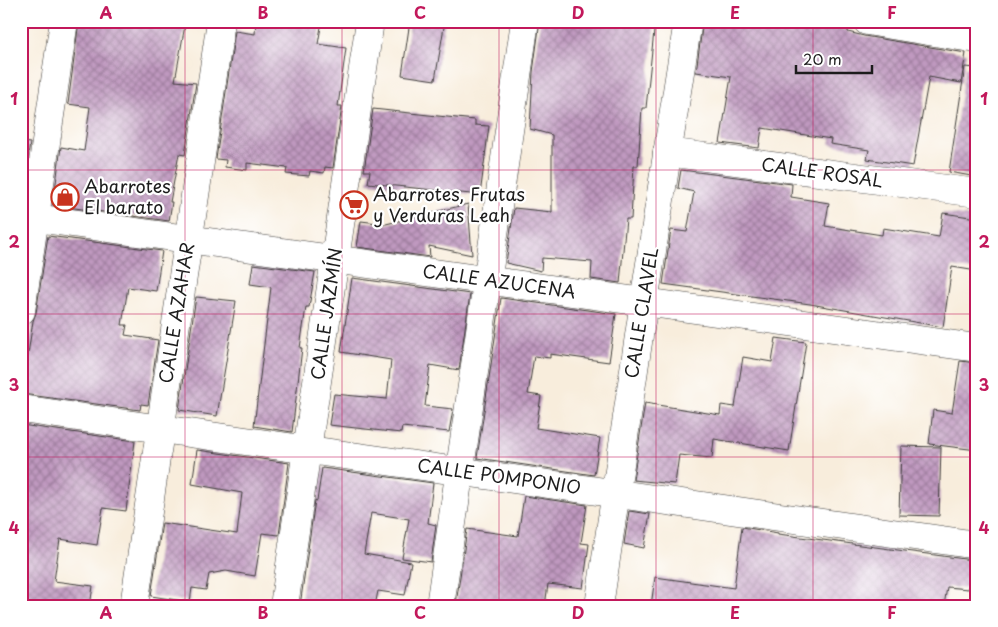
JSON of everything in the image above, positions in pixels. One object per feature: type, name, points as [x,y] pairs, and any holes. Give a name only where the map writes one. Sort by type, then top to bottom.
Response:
[{"type":"street","points":[[21,311],[28,217],[64,21]]},
{"type":"street","name":"CALLE AZAHAR","points":[[134,606],[221,21]]},
{"type":"street","name":"CALLE JAZMÍN","points":[[284,606],[370,21]]},
{"type":"street","points":[[440,606],[525,21]]},
{"type":"street","name":"CALLE CLAVEL","points":[[599,606],[688,21]]},
{"type":"street","points":[[867,21],[977,39]]},
{"type":"street","name":"CALLE ROSAL","points":[[667,152],[977,194]]},
{"type":"street","name":"CALLE AZUCENA","points":[[28,217],[977,348]]},
{"type":"street","name":"CALLE POMPONIO","points":[[21,409],[977,545]]},
{"type":"building","points":[[79,21],[162,21],[185,25],[175,81],[196,83],[185,155],[179,154],[170,202],[172,202],[169,221],[53,205],[61,147],[84,151],[90,107],[68,104]]},
{"type":"building","points":[[256,21],[322,21],[318,44],[346,48],[338,106],[342,106],[333,168],[325,167],[324,173],[310,171],[309,176],[286,174],[287,168],[247,163],[247,170],[225,167],[226,160],[216,159],[235,31],[255,34]]},
{"type":"building","points":[[410,21],[445,21],[435,80],[402,75]]},
{"type":"building","points":[[540,21],[655,21],[646,108],[642,108],[638,166],[634,166],[631,219],[626,219],[620,283],[591,279],[592,262],[542,258],[541,271],[506,263],[514,208],[552,212],[552,135],[530,129],[533,72]]},
{"type":"building","points":[[703,21],[730,21],[784,30],[785,22],[813,27],[814,25],[848,30],[848,32],[864,36],[966,53],[961,83],[929,77],[913,166],[867,159],[869,150],[830,144],[831,139],[762,128],[759,148],[720,143],[731,77],[696,72]]},
{"type":"building","points":[[965,67],[977,68],[977,177],[949,172]]},
{"type":"building","points":[[373,109],[475,120],[475,125],[489,126],[480,195],[368,183],[370,171],[364,171]]},
{"type":"building","points":[[21,142],[30,143],[21,201]]},
{"type":"building","points":[[681,170],[792,184],[791,197],[829,203],[825,226],[882,235],[883,228],[939,237],[943,213],[977,218],[977,271],[952,267],[943,327],[810,304],[663,284],[671,230],[687,232],[694,192],[678,188]]},
{"type":"building","points":[[468,204],[472,255],[429,246],[430,257],[357,247],[361,221],[386,224]]},
{"type":"building","points":[[48,236],[162,251],[156,291],[128,287],[122,325],[127,325],[125,335],[158,340],[148,405],[141,404],[140,410],[22,394]]},
{"type":"building","points":[[253,264],[315,272],[309,307],[306,307],[300,348],[302,348],[292,432],[254,426],[271,287],[250,284]]},
{"type":"building","points":[[352,278],[470,294],[459,370],[430,365],[425,406],[453,409],[449,432],[402,427],[401,433],[329,425],[334,394],[387,399],[391,360],[341,352]]},
{"type":"building","points":[[196,297],[236,301],[217,416],[179,410]]},
{"type":"building","points":[[501,298],[616,314],[609,362],[550,354],[550,358],[534,356],[528,394],[541,396],[536,428],[600,438],[594,475],[477,458]]},
{"type":"building","points":[[776,338],[806,342],[789,451],[714,439],[712,458],[679,455],[675,484],[633,480],[645,403],[720,415],[721,405],[735,407],[743,357],[772,362]]},
{"type":"building","points":[[960,361],[977,363],[977,450],[929,444],[933,410],[952,413]]},
{"type":"building","points":[[21,425],[135,441],[126,511],[103,508],[97,545],[60,539],[54,581],[93,586],[90,606],[21,606]]},
{"type":"building","points":[[901,446],[941,447],[939,516],[899,515]]},
{"type":"building","points":[[197,450],[289,463],[279,535],[262,533],[255,576],[226,571],[209,574],[206,590],[192,588],[190,602],[151,596],[162,523],[237,534],[242,493],[192,484]]},
{"type":"building","points":[[322,468],[433,483],[428,523],[436,525],[431,562],[402,558],[409,519],[371,513],[364,554],[411,562],[405,595],[378,591],[375,606],[300,606],[315,500],[317,501]]},
{"type":"building","points":[[524,496],[587,505],[581,543],[589,544],[583,588],[548,584],[545,606],[469,606],[456,604],[467,529],[518,536]]},
{"type":"building","points":[[629,511],[650,514],[644,548],[624,544]]},
{"type":"building","points":[[742,527],[778,534],[972,560],[968,589],[947,587],[944,606],[651,606],[655,577],[734,588]]},
{"type":"place","name":"Abarrotes El barato","points":[[65,197]]},
{"type":"place","name":"Abarrotes, Frutas y Verduras Leah","points":[[354,205]]}]
